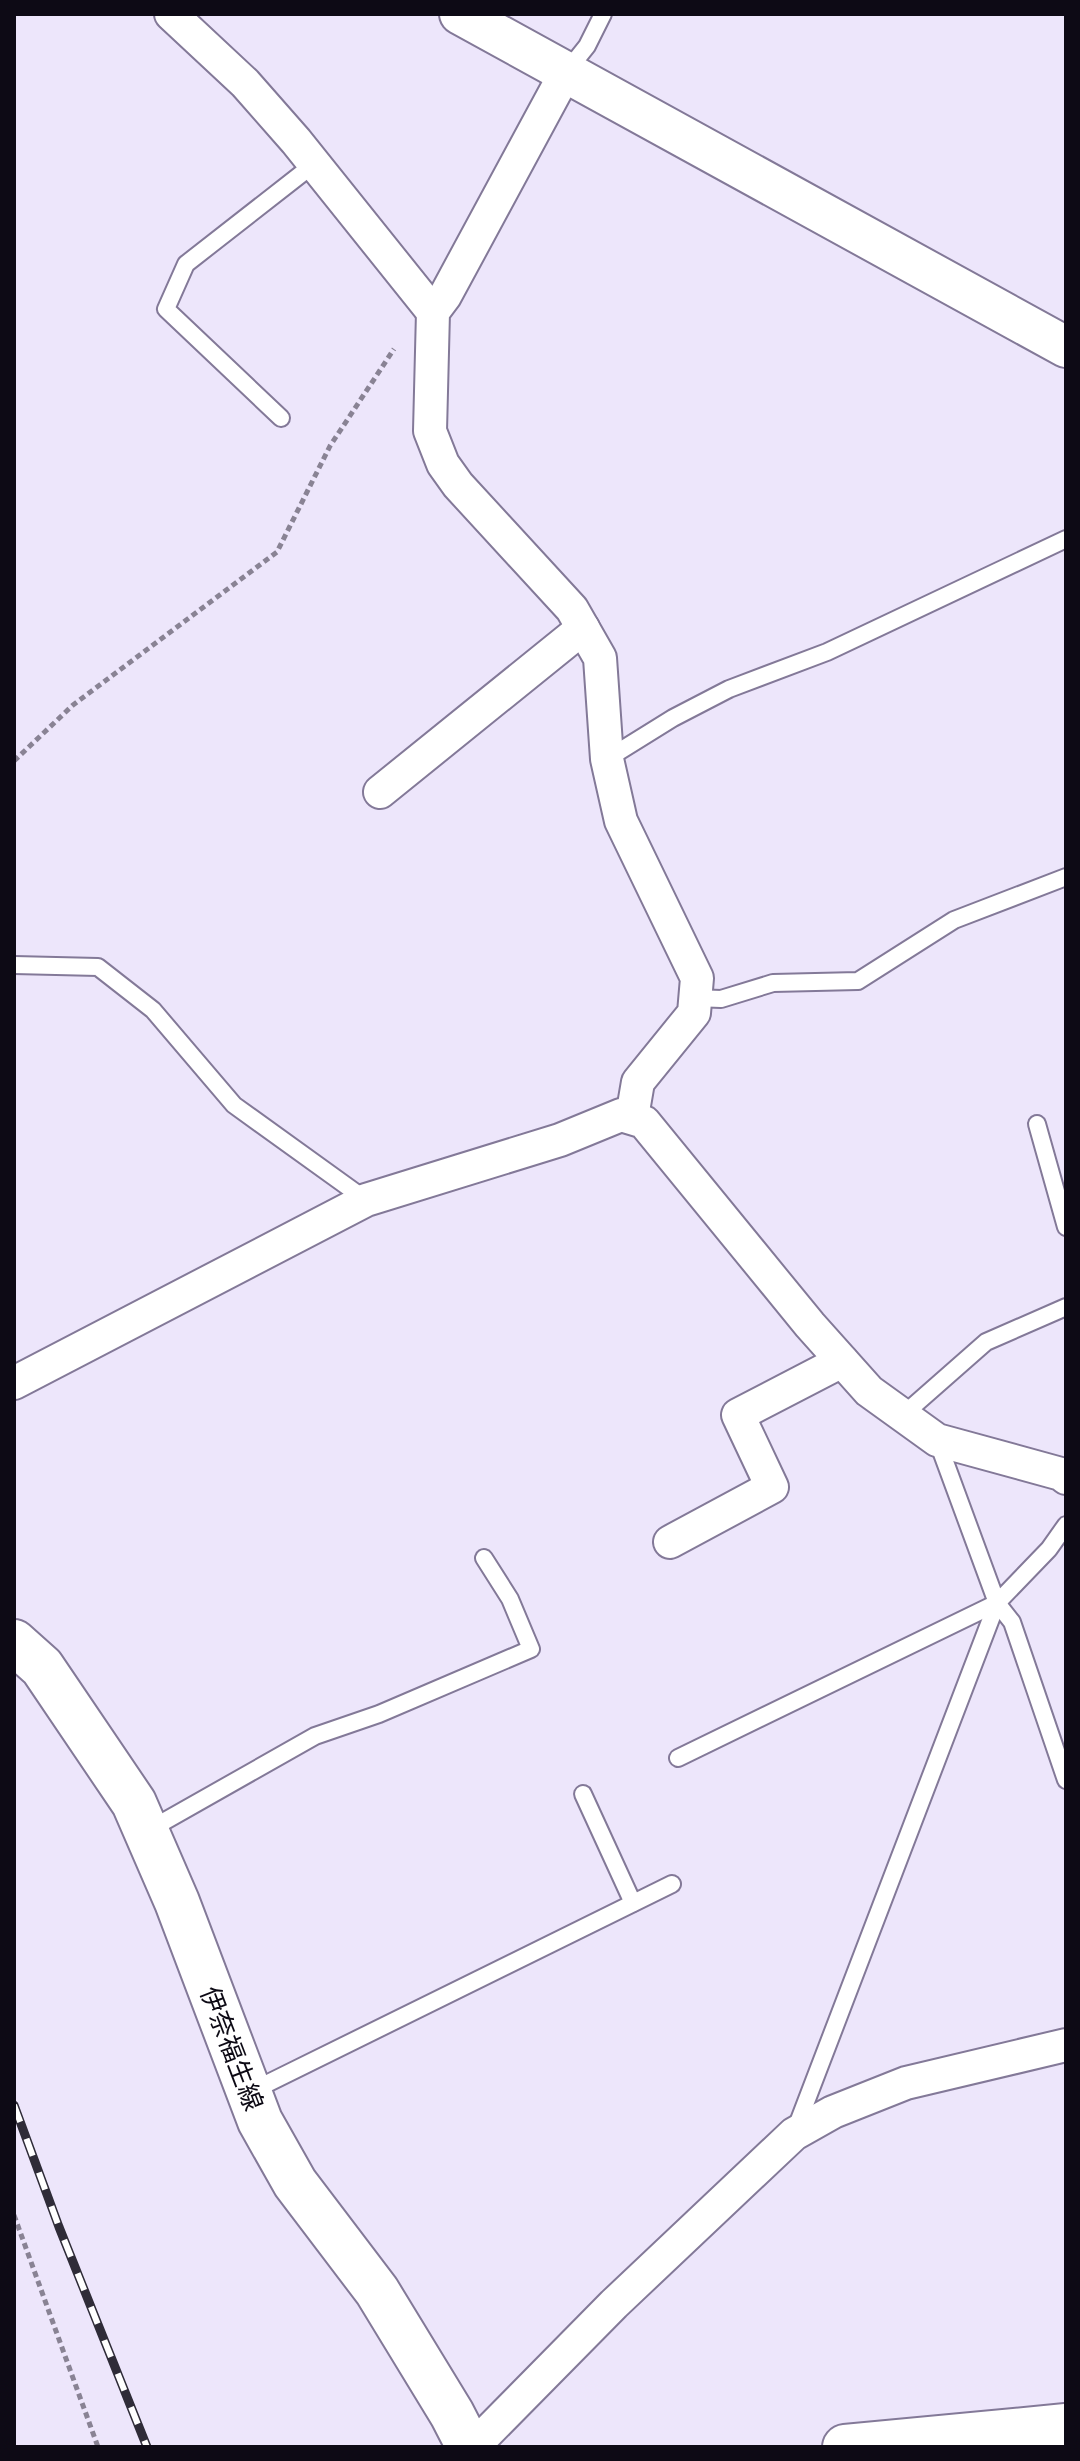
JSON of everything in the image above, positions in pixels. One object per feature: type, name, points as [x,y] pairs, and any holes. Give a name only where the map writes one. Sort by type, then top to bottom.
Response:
[{"type":"main road","name":"伊奈福生線","points":[[14,1642],[42,1667],[134,1803],[177,1902],[260,2121],[295,2183],[377,2291],[471,2447]]},
{"type":"main road","points":[[845,2447],[1066,2426]]},
{"type":"street","points":[[171,14],[245,83],[433,312]]},
{"type":"street","points":[[460,14],[1066,347]]},
{"type":"street","points":[[566,72],[445,296],[433,312],[430,431],[443,464],[458,485],[572,609],[600,658],[607,759],[621,821],[697,978],[694,1013],[638,1082],[632,1117]]},
{"type":"street","points":[[380,792],[583,628]]},
{"type":"street","points":[[14,1383],[366,1200],[560,1140],[621,1115],[644,1122],[869,1391],[937,1440],[1061,1474],[1066,1478]]},
{"type":"street","points":[[670,1542],[772,1487],[738,1415],[842,1361]]},
{"type":"street","points":[[471,2447],[614,2304],[794,2134],[833,2112],[906,2083],[1066,2045]]},
{"type":"lane","points":[[566,72],[587,46],[603,14]]},
{"type":"lane","points":[[281,418],[166,309],[186,264],[314,164]]},
{"type":"lane","points":[[607,759],[673,718],[729,689],[827,652],[1066,539]]},
{"type":"lane","points":[[695,998],[721,999],[773,983],[858,981],[954,920],[1066,877]]},
{"type":"lane","points":[[14,965],[98,967],[153,1010],[234,1105],[366,1200]]},
{"type":"lane","points":[[1037,1124],[1066,1227]]},
{"type":"lane","points":[[903,1415],[986,1342],[1066,1307]]},
{"type":"lane","points":[[937,1440],[997,1603],[1012,1622],[1066,1780]]},
{"type":"lane","points":[[678,1758],[997,1603],[1049,1549],[1066,1525]]},
{"type":"lane","points":[[146,1832],[315,1736],[379,1714],[531,1649],[510,1599],[484,1558]]},
{"type":"lane","points":[[794,2134],[997,1603]]},
{"type":"lane","points":[[583,1794],[633,1903]]},
{"type":"lane","points":[[249,2093],[672,1884]]},
{"type":"path","points":[[14,761],[73,705],[277,552],[338,434],[411,323],[433,312]]},
{"type":"path","points":[[14,2215],[98,2447]]},
{"type":"railway","points":[[14,2105],[147,2447]]}]
